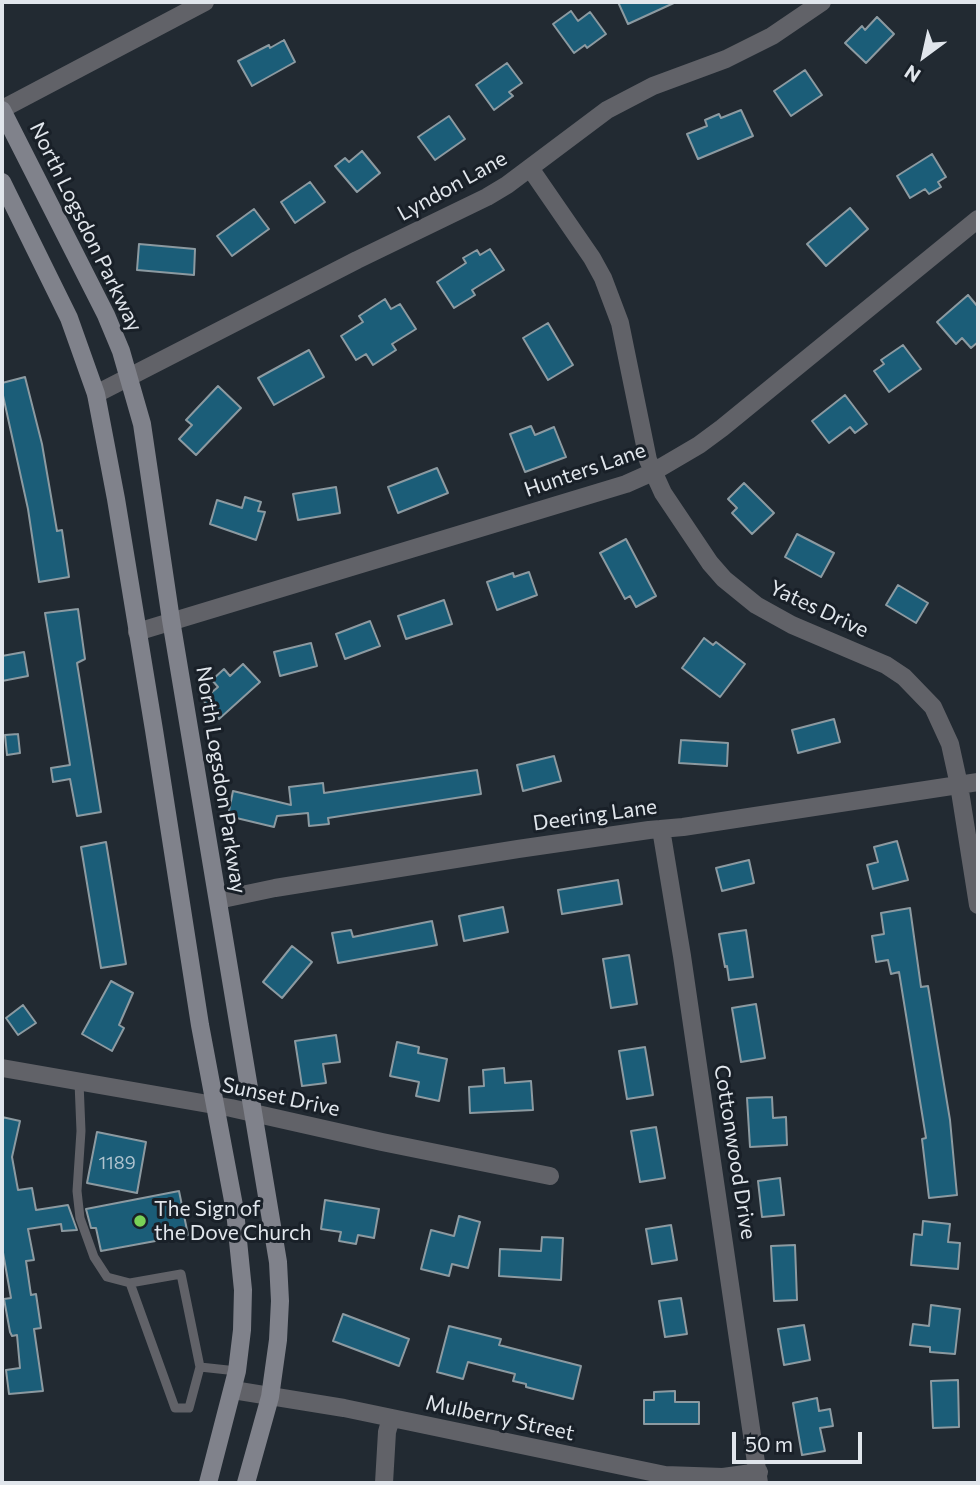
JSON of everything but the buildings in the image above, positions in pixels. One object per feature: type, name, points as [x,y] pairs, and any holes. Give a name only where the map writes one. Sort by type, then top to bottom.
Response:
[{"type":"main road","name":"North Logsdon Parkway","points":[[2,109],[106,315],[130,377],[142,424],[171,620],[279,1275],[278,1340],[270,1397],[246,1483]]},
{"type":"main road","points":[[2,182],[69,318],[96,394],[200,1026],[240,1250],[243,1290],[237,1371],[208,1483]]},
{"type":"street","points":[[2,109],[205,2]]},
{"type":"street","name":"Lyndon Lane","points":[[96,394],[357,260],[477,203],[530,168],[586,124],[630,97],[749,48],[794,23],[822,2]]},
{"type":"street","name":"Yates Drive","points":[[530,168],[592,258],[612,299],[620,323],[644,444],[653,472],[663,493],[710,563],[739,593],[755,605],[792,625],[886,666],[919,691],[933,707],[950,744],[978,905]]},
{"type":"street","name":"Hunters Lane","points":[[137,632],[626,484],[653,472],[722,428],[978,219]]},
{"type":"street","name":"Deering Lane","points":[[218,900],[302,883],[978,782]]},
{"type":"street","name":"Cottonwood Drive","points":[[661,829],[759,1478]]},
{"type":"street","name":"Sunset Drive","points":[[2,1068],[252,1112],[550,1176]]},
{"type":"street","name":"Mulberry Street","points":[[233,1390],[344,1408],[665,1475],[759,1478]]},
{"type":"street","points":[[384,1483],[387,1432],[391,1418]]},
{"type":"lane","points":[[79,1082],[82,1131],[77,1191],[80,1218],[94,1257],[107,1277],[130,1283],[181,1274],[200,1367],[189,1408],[175,1408],[130,1283]]},
{"type":"lane","points":[[200,1367],[237,1371]]},
{"type":"place","name":"The Sign of the Dove Church","points":[[140,1221]]}]
